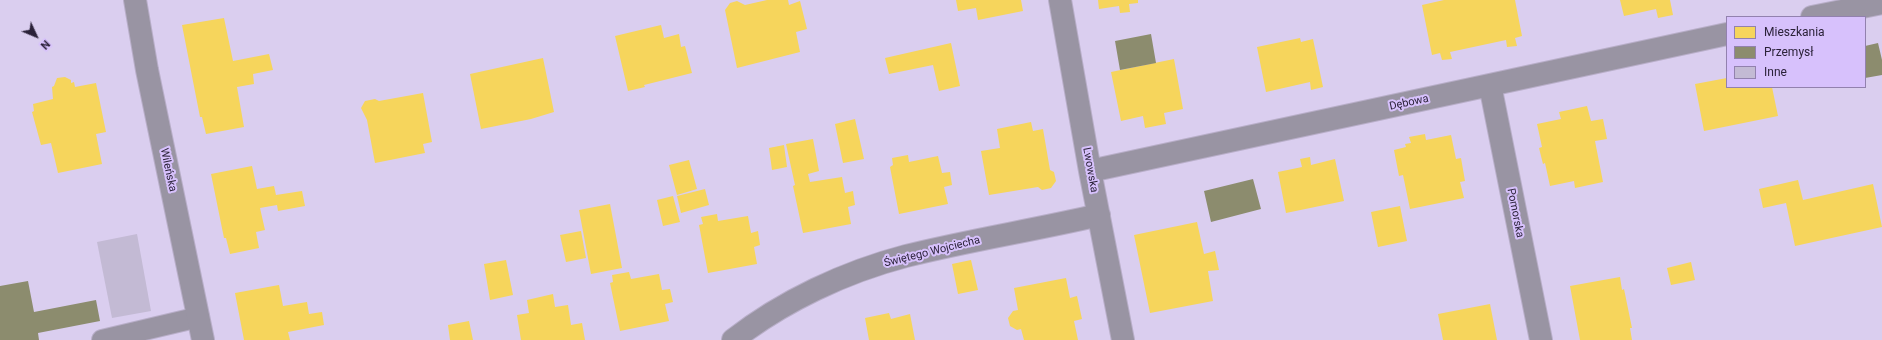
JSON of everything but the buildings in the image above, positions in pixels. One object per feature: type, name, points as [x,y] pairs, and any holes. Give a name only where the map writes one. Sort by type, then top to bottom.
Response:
[{"type":"street","name":"Wileńska","points":[[135,0],[147,70],[203,340]]},
{"type":"street","name":"Lwowska","points":[[1060,0],[1090,171],[1123,340]]},
{"type":"street","points":[[1817,16],[1882,3]]},
{"type":"street","name":"Dębowa","points":[[1090,171],[1726,34]]},
{"type":"street","name":"Pomorska","points":[[1490,85],[1541,340]]},
{"type":"street","name":"Świętego Wojciecha","points":[[733,340],[752,325],[806,294],[844,277],[906,256],[1099,215]]},
{"type":"lane","points":[[102,340],[199,317]]}]
